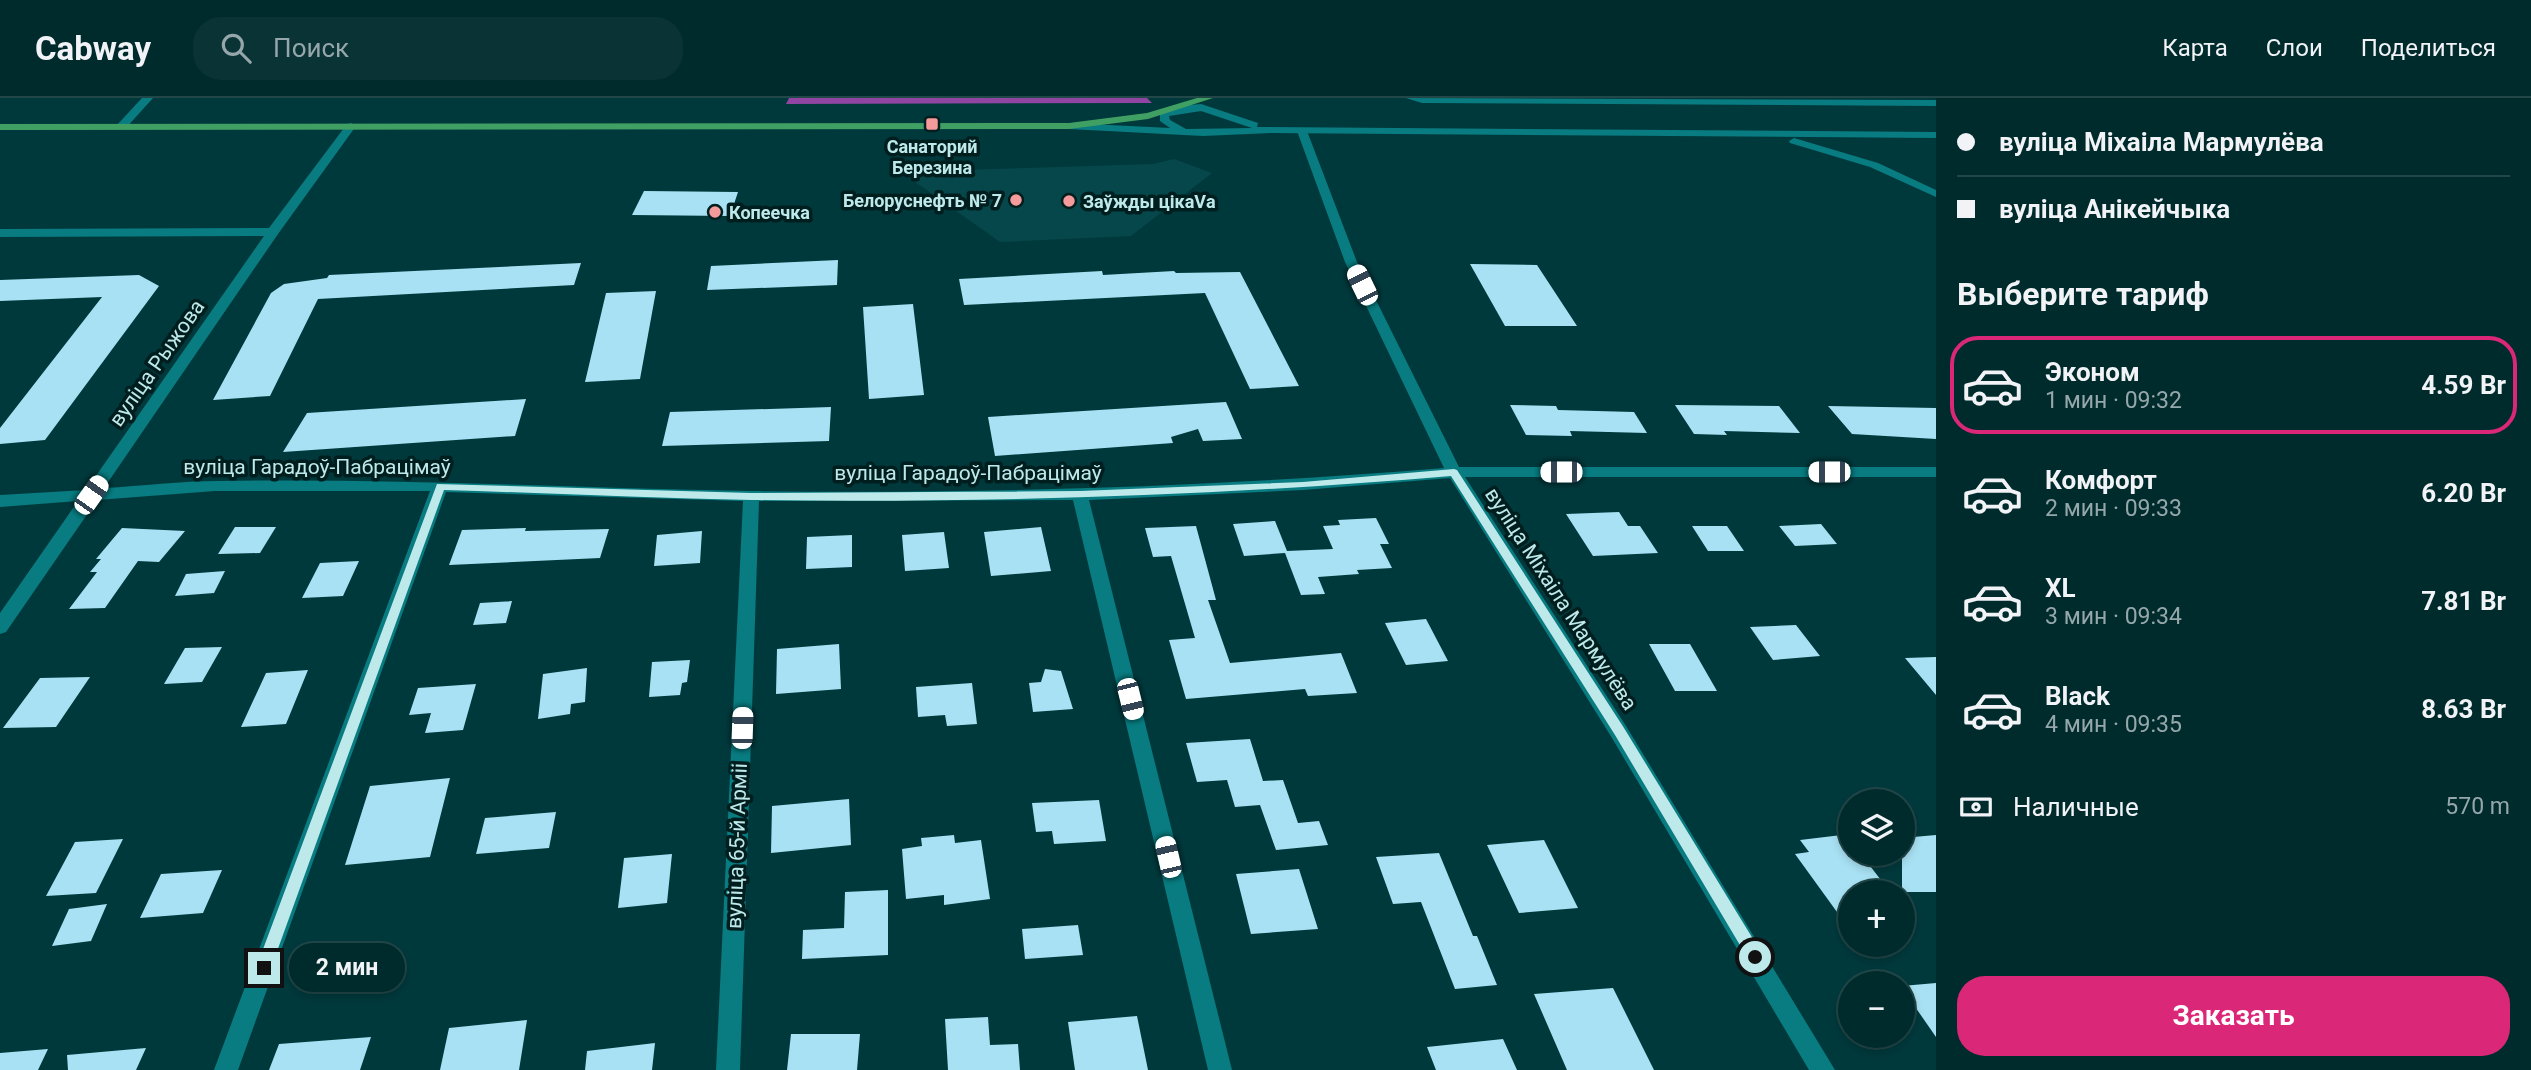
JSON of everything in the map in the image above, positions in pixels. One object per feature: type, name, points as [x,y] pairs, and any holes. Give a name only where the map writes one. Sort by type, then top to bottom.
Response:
[{"type":"main road","points":[[0,127],[1069,126],[1148,116],[1178,103],[1208,98]]},
{"type":"street","points":[[1411,98],[1612,103],[1936,103]]},
{"type":"street","points":[[121,127],[146,101]]},
{"type":"street","points":[[1183,131],[1169,125],[1163,117],[1178,103],[1229,109],[1271,130]]},
{"type":"street","points":[[1224,130],[1231,123],[1229,109]]},
{"type":"street","name":"вуліца Рыжова","points":[[0,627],[273,232],[351,126]]},
{"type":"street","points":[[1069,126],[1203,133],[1271,130],[1936,135]]},
{"type":"street","name":"вуліца Міхаіла Мармулёва","points":[[1302,131],[1351,262],[1454,472],[1619,732],[1823,1070]]},
{"type":"street","points":[[1763,134],[1864,161],[1936,194]]},
{"type":"street","points":[[0,233],[273,232]]},
{"type":"street","name":"вуліца Гарадоў-Пабрацімаў","points":[[0,501],[215,486],[440,486],[751,496],[1080,495],[1303,485],[1454,472],[1936,472]]},
{"type":"street","points":[[226,1070],[440,486]]},
{"type":"street","points":[[1080,495],[1220,1070]]},
{"type":"street","name":"вуліца 65-й Арміі","points":[[728,1070],[751,496]]},
{"type":"shaded area","points":[[789,98],[1147,98],[1152,103],[786,104]]},
{"type":"shaded area","points":[[1174,159],[1212,173],[1131,236],[1000,242],[901,172],[1153,164]]},
{"type":"building","points":[[644,191],[738,192],[730,216],[632,215]]},
{"type":"building","points":[[838,260],[837,285],[707,290],[711,266]]},
{"type":"building","points":[[581,263],[574,285],[318,299],[270,396],[213,400],[271,293],[284,284],[327,278],[329,275]]},
{"type":"building","points":[[1470,264],[1537,265],[1577,326],[1505,326]]},
{"type":"building","points":[[1102,271],[1103,275],[1174,271],[1240,272],[1299,386],[1250,389],[1205,293],[964,305],[959,279]]},
{"type":"building","points":[[139,275],[159,286],[45,440],[0,444],[0,428],[102,297],[0,301],[0,280]]},
{"type":"building","points":[[656,291],[640,379],[585,382],[606,293]]},
{"type":"building","points":[[913,304],[924,395],[869,399],[863,307]]},
{"type":"building","points":[[526,399],[515,436],[283,452],[307,413]]},
{"type":"building","points":[[1226,402],[1242,439],[1203,441],[1198,429],[1171,437],[1173,443],[995,456],[988,417]]},
{"type":"building","points":[[1510,405],[1556,406],[1558,410],[1634,412],[1647,433],[1570,431],[1572,436],[1526,435]]},
{"type":"building","points":[[1675,405],[1779,406],[1800,433],[1724,431],[1727,435],[1694,434]]},
{"type":"building","points":[[1828,406],[1936,408],[1936,439],[1852,434]]},
{"type":"building","points":[[831,407],[829,441],[662,446],[670,412]]},
{"type":"building","points":[[1619,512],[1628,526],[1640,526],[1658,553],[1593,556],[1566,514]]},
{"type":"building","points":[[1376,518],[1389,544],[1380,544],[1392,568],[1357,570],[1359,574],[1318,577],[1325,594],[1301,595],[1285,553],[1244,556],[1233,524],[1275,521],[1287,551],[1333,549],[1323,526],[1340,525],[1338,520]]},
{"type":"building","points":[[1821,524],[1837,544],[1795,546],[1779,526]]},
{"type":"building","points":[[1196,526],[1216,600],[1208,600],[1230,663],[1341,653],[1357,693],[1308,696],[1305,689],[1186,699],[1169,640],[1195,638],[1171,556],[1153,557],[1145,528]]},
{"type":"building","points":[[1692,526],[1727,526],[1744,551],[1708,551]]},
{"type":"building","points":[[235,527],[276,527],[260,553],[218,554]]},
{"type":"building","points":[[1041,527],[1051,571],[991,576],[984,532]]},
{"type":"building","points":[[122,528],[185,531],[159,562],[138,561],[105,608],[69,609],[97,572],[90,572],[101,559],[96,559]]},
{"type":"building","points":[[526,528],[525,531],[609,529],[600,558],[449,565],[462,530]]},
{"type":"building","points":[[702,531],[700,563],[654,566],[657,535]]},
{"type":"building","points":[[944,532],[949,568],[905,571],[902,535]]},
{"type":"building","points":[[852,535],[852,567],[806,569],[807,537]]},
{"type":"building","points":[[359,561],[343,596],[302,598],[320,563]]},
{"type":"building","points":[[225,571],[214,593],[175,596],[186,574]]},
{"type":"building","points":[[512,601],[506,623],[473,625],[480,603]]},
{"type":"building","points":[[1426,619],[1448,661],[1406,665],[1385,623]]},
{"type":"building","points":[[1796,625],[1820,656],[1773,660],[1750,627]]},
{"type":"building","points":[[839,644],[841,689],[776,694],[777,649]]},
{"type":"building","points":[[1649,644],[1690,644],[1717,691],[1675,691]]},
{"type":"building","points":[[222,647],[202,682],[164,684],[185,648]]},
{"type":"building","points":[[1936,657],[1936,695],[1905,658]]},
{"type":"building","points":[[690,660],[687,682],[682,683],[680,695],[649,697],[652,662]]},
{"type":"building","points":[[587,668],[585,702],[571,704],[570,714],[538,719],[543,674]]},
{"type":"building","points":[[1045,669],[1061,671],[1073,709],[1033,712],[1029,683],[1041,682]]},
{"type":"building","points":[[308,670],[286,724],[241,727],[266,673]]},
{"type":"building","points":[[90,677],[56,727],[3,728],[40,678]]},
{"type":"building","points":[[972,683],[977,724],[947,726],[945,715],[918,717],[916,687]]},
{"type":"building","points":[[476,684],[463,730],[425,733],[431,713],[409,715],[418,688]]},
{"type":"building","points":[[1250,739],[1263,781],[1283,780],[1298,823],[1319,821],[1328,845],[1276,850],[1260,805],[1235,807],[1227,780],[1197,782],[1186,743]]},
{"type":"building","points":[[450,778],[430,857],[345,865],[370,786]]},
{"type":"building","points":[[849,799],[851,845],[771,853],[772,806]]},
{"type":"building","points":[[1099,800],[1106,841],[1054,844],[1052,831],[1036,832],[1032,803]]},
{"type":"building","points":[[556,812],[549,848],[476,854],[485,818]]},
{"type":"building","points":[[954,835],[955,843],[981,840],[990,899],[944,905],[944,895],[906,899],[902,849],[922,846],[921,838]]},
{"type":"building","points":[[1838,835],[1838,866],[1870,866],[1881,880],[1838,880],[1838,913],[1795,854],[1809,852],[1800,840]]},
{"type":"building","points":[[1936,835],[1936,892],[1915,892],[1915,880],[1902,880],[1902,866],[1915,866],[1915,837]]},
{"type":"building","points":[[123,839],[96,893],[46,896],[75,842]]},
{"type":"building","points":[[1544,840],[1578,908],[1519,913],[1487,845]]},
{"type":"building","points":[[1439,853],[1473,936],[1477,936],[1497,985],[1455,989],[1421,902],[1393,904],[1376,857]]},
{"type":"building","points":[[672,854],[667,903],[618,908],[624,858]]},
{"type":"building","points":[[1299,869],[1318,929],[1251,934],[1236,874]]},
{"type":"building","points":[[222,870],[203,913],[140,918],[161,874]]},
{"type":"building","points":[[888,890],[888,955],[802,959],[803,930],[844,928],[845,892]]},
{"type":"building","points":[[107,904],[91,941],[52,946],[69,909]]},
{"type":"building","points":[[1078,925],[1083,955],[1025,959],[1022,929]]},
{"type":"building","points":[[1936,983],[1936,1037],[1915,1007],[1915,985]]},
{"type":"building","points":[[1613,988],[1654,1070],[1567,1070],[1534,994]]},
{"type":"building","points":[[1137,1016],[1148,1070],[1075,1070],[1068,1022]]},
{"type":"building","points":[[988,1017],[990,1045],[1018,1044],[1020,1070],[948,1070],[945,1019]]},
{"type":"building","points":[[527,1020],[519,1070],[440,1070],[449,1028]]},
{"type":"building","points":[[791,1034],[860,1034],[857,1070],[787,1070]]},
{"type":"building","points":[[371,1037],[360,1070],[269,1070],[279,1044]]},
{"type":"building","points":[[1503,1039],[1517,1070],[1436,1070],[1427,1047]]},
{"type":"building","points":[[655,1043],[652,1070],[585,1070],[587,1051]]},
{"type":"building","points":[[146,1048],[136,1070],[68,1070],[67,1055]]},
{"type":"building","points":[[48,1049],[38,1070],[0,1070],[0,1053]]},
{"type":"place","name":"Санаторий Березина","points":[[932,124]]},
{"type":"place","name":"Белоруснефть № 7","points":[[1016,200]]},
{"type":"place","name":"Заўжды цікаVа","points":[[1069,201]]},
{"type":"place","name":"Копеечка","points":[[715,212]]},
{"type":"route","points":[[264,968],[440,486],[751,496],[1080,495],[1303,485],[1454,472],[1619,732],[1755,957]]}]
